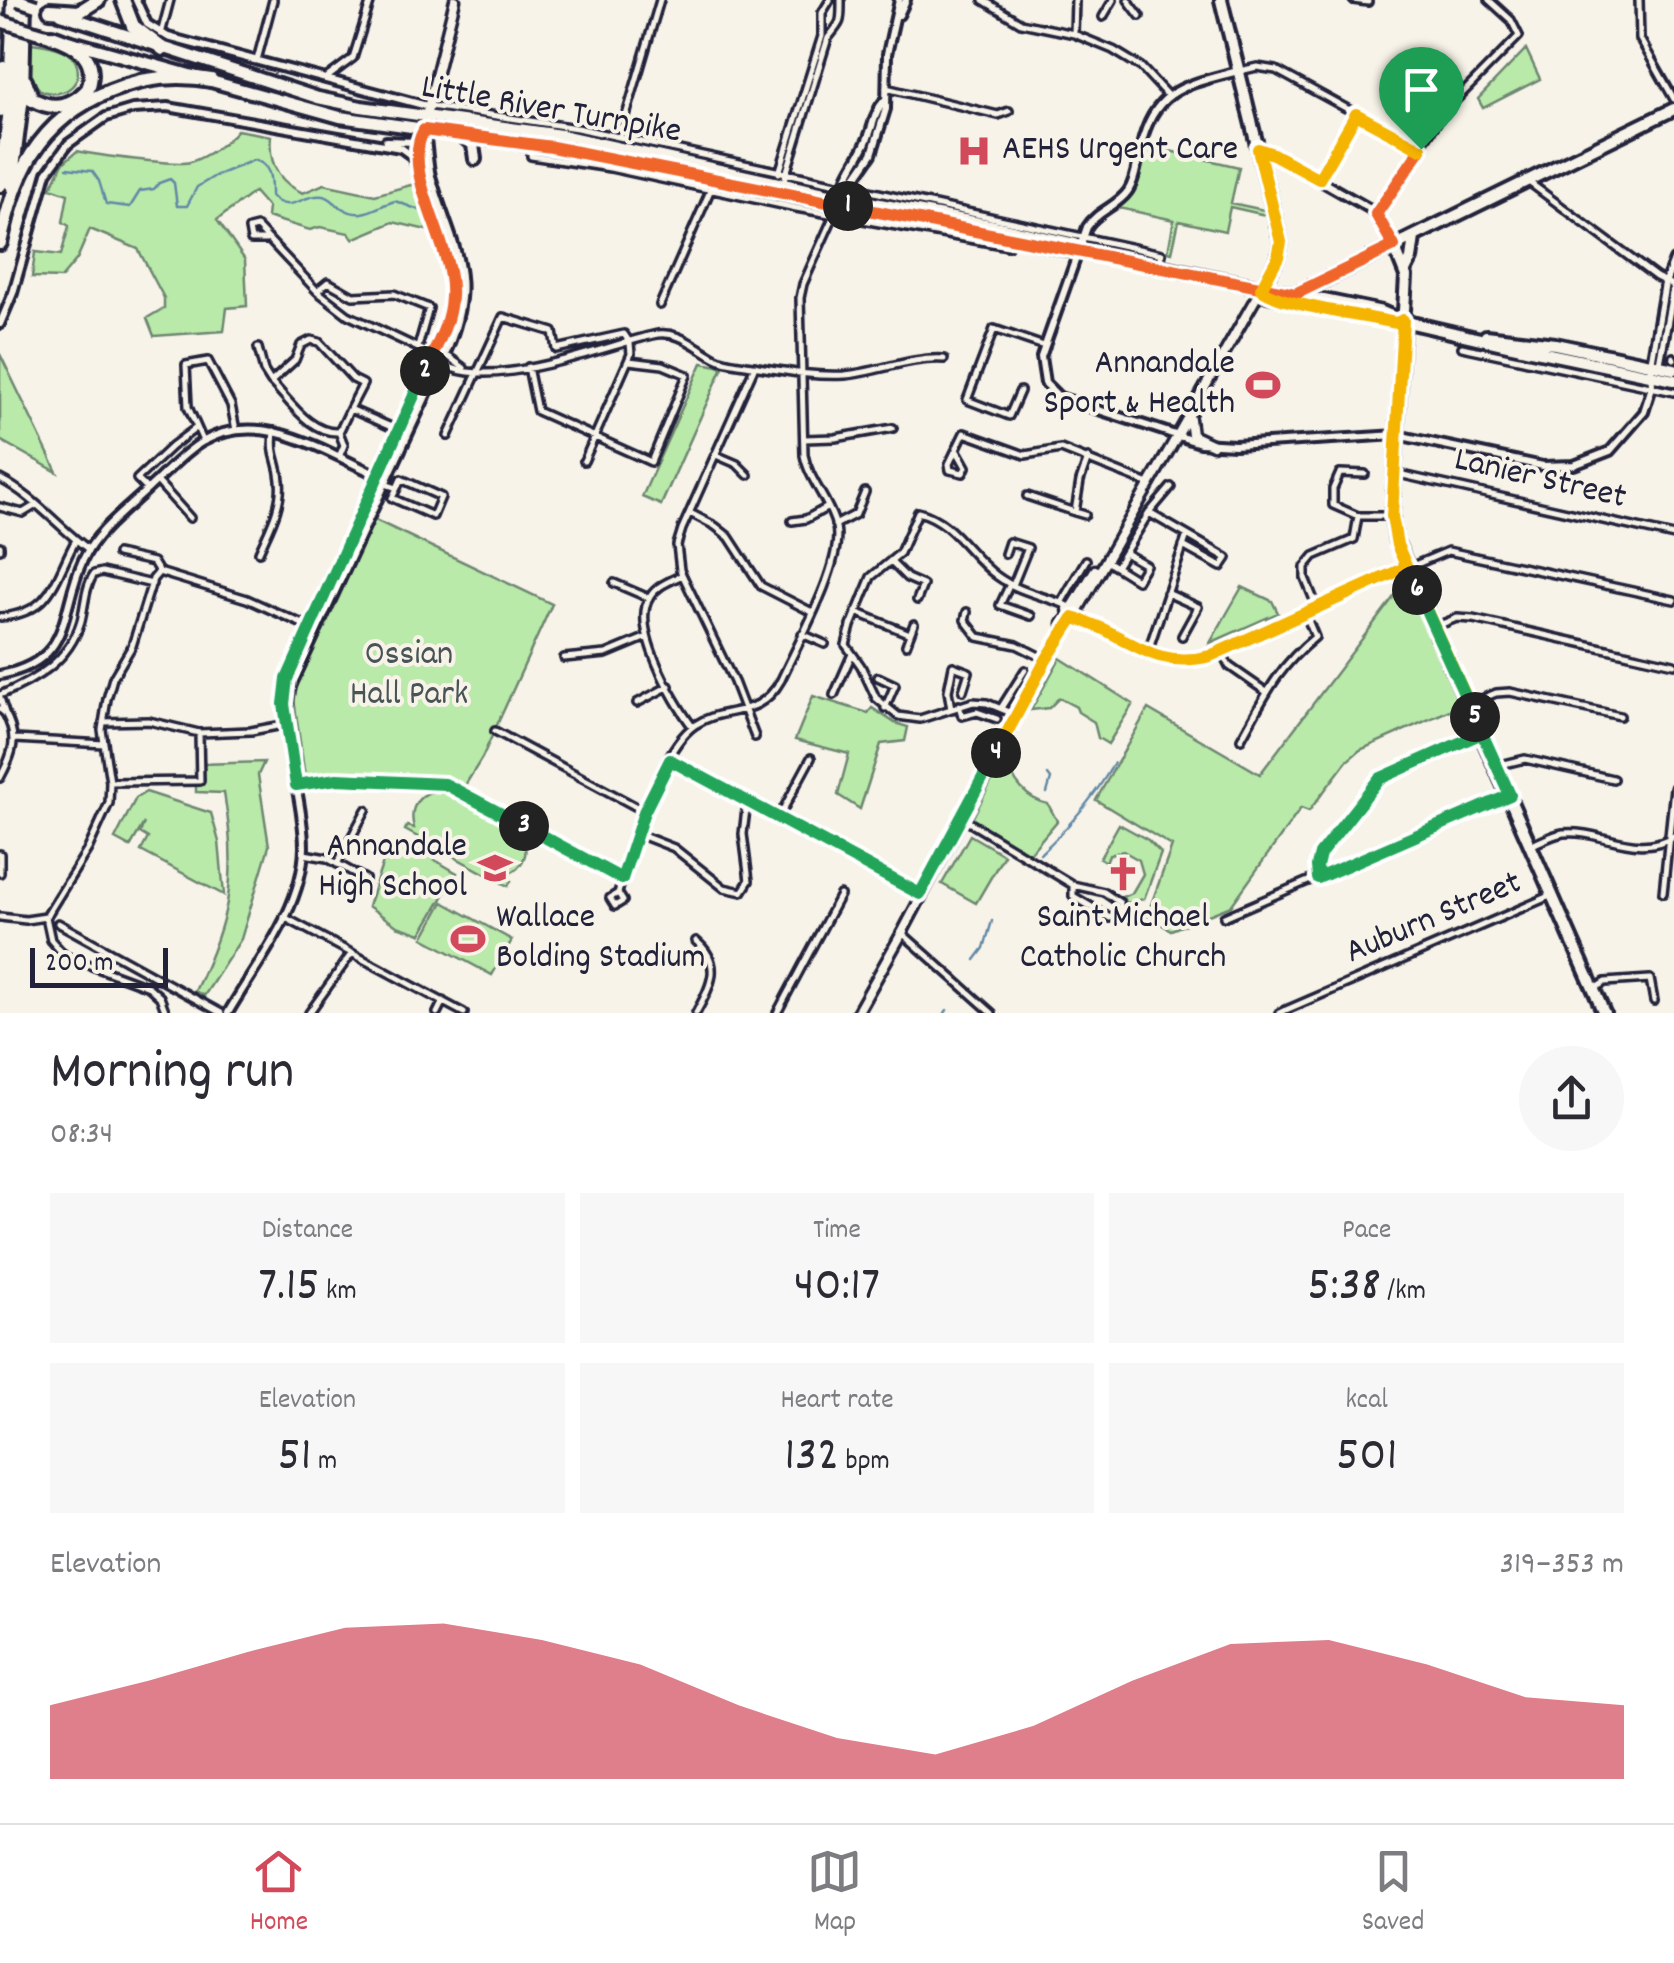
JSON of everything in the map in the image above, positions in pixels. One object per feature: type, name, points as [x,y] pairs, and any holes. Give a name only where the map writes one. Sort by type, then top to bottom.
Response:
[{"type":"highway","points":[[0,110],[6,0]]},
{"type":"highway","points":[[50,10],[79,12],[98,0]]},
{"type":"highway","points":[[122,0],[133,26],[164,49]]},
{"type":"highway","points":[[8,212],[19,132],[23,1]]},
{"type":"highway","points":[[0,185],[23,1]]},
{"type":"highway","points":[[23,64],[28,93],[38,103],[67,105],[83,95],[91,80],[90,62],[73,43],[52,36]]},
{"type":"highway","points":[[0,243],[18,180],[37,147],[55,127],[120,86],[172,76],[211,80]]},
{"type":"main road","points":[[424,130],[455,0]]},
{"type":"main road","points":[[857,1013],[1072,611],[1106,562],[1280,253],[1277,223],[1221,0]]},
{"type":"main road","name":"Little River Turnpike","points":[[23,1],[318,98],[618,142],[781,178],[842,198]]},
{"type":"main road","name":"Little River Turnpike","points":[[0,21],[323,113],[531,143],[612,164],[842,198],[1075,244],[1081,249],[1397,316],[1470,336],[1654,373],[1674,370]]},
{"type":"main road","points":[[1295,294],[1674,109]]},
{"type":"main road","points":[[460,134],[471,141],[474,159]]},
{"type":"main road","name":"Little River Turnpike","points":[[989,229],[1074,252],[1081,249]]},
{"type":"main road","points":[[1414,237],[1405,271],[1392,516],[1397,545],[1604,1013]]},
{"type":"main road","points":[[1394,246],[1405,271]]},
{"type":"main road","name":"Little River Turnpike","points":[[1261,289],[1282,299],[1396,323],[1403,320]]},
{"type":"main road","name":"Little River Turnpike","points":[[1470,336],[1586,350],[1674,380]]},
{"type":"main road","points":[[1549,352],[1578,354],[1586,350]]},
{"type":"main road","points":[[1190,414],[1192,435],[1213,445]]},
{"type":"street","points":[[136,0],[143,19],[161,34],[426,111]]},
{"type":"street","points":[[161,34],[170,0]]},
{"type":"street","points":[[256,62],[273,0]]},
{"type":"street","points":[[323,80],[353,58],[371,0]]},
{"type":"street","points":[[660,0],[612,164],[710,190],[842,198],[989,229],[1084,236],[1162,254],[1159,266]]},
{"type":"street","points":[[781,178],[822,36],[822,13],[830,0]]},
{"type":"street","points":[[781,178],[828,38],[842,18],[840,0]]},
{"type":"street","points":[[618,894],[644,812],[681,739],[693,727],[712,718],[744,712],[760,704],[777,688],[836,555],[836,525],[806,464],[801,290],[842,198],[874,147],[886,109],[887,54],[903,0]]},
{"type":"street","points":[[983,0],[1021,23],[1074,34],[1112,50],[1141,67],[1168,95]]},
{"type":"street","points":[[1074,34],[1075,0]]},
{"type":"street","points":[[1103,17],[1114,0]]},
{"type":"street","points":[[1128,0],[1140,16]]},
{"type":"street","points":[[1352,0],[1368,2]]},
{"type":"street","points":[[1376,214],[1444,112],[1519,33],[1512,20],[1489,0]]},
{"type":"street","points":[[1639,0],[1640,39],[1674,99]]},
{"type":"street","points":[[1421,149],[1270,68],[1238,71],[1168,95],[1148,122],[1129,189],[1118,202],[1096,215],[1084,236],[1044,346],[1042,375],[1054,393],[1176,437],[1213,445],[1397,435],[1543,466],[1573,465],[1594,459],[1624,439],[1640,418],[1654,373],[1674,260]]},
{"type":"street","points":[[885,88],[998,116],[1009,111]]},
{"type":"street","points":[[0,324],[47,173],[76,136],[106,117],[133,109],[168,107],[370,141],[407,151],[419,170]]},
{"type":"street","points":[[1319,179],[1356,114]]},
{"type":"street","points":[[313,628],[449,312],[450,270],[419,170],[417,142],[424,130]]},
{"type":"street","points":[[58,923],[224,1013],[267,952],[284,917],[303,854],[285,686],[386,481],[460,314],[462,268],[430,174],[424,130]]},
{"type":"street","points":[[370,141],[417,142]]},
{"type":"street","points":[[1258,149],[1319,179],[1376,214],[1394,246]]},
{"type":"street","points":[[1528,181],[1671,285]]},
{"type":"street","points":[[660,305],[710,190]]},
{"type":"street","points":[[266,240],[316,291],[348,315],[418,347],[440,364],[466,370]]},
{"type":"street","points":[[316,291],[328,282],[352,296],[394,294],[429,308],[418,347]]},
{"type":"street","points":[[448,436],[504,316],[553,332],[556,349],[624,334],[630,343],[628,361],[584,460]]},
{"type":"street","points":[[1020,391],[1008,416],[966,399],[994,330],[1044,346]]},
{"type":"street","points":[[433,355],[445,355],[477,375],[528,368],[655,334],[669,334],[721,360],[802,372],[843,375],[944,358]]},
{"type":"street","points":[[271,382],[295,360],[302,345],[311,340],[319,342],[352,379],[363,384],[339,432],[344,445],[339,457]]},
{"type":"street","points":[[258,348],[271,382],[314,426],[326,432],[339,432]]},
{"type":"street","points":[[1462,348],[1654,373],[1674,392]]},
{"type":"street","points":[[203,441],[188,407],[186,364],[208,361],[231,405],[236,430]]},
{"type":"street","points":[[528,368],[538,411],[652,462],[687,375],[663,365],[628,361]]},
{"type":"street","points":[[755,366],[678,545],[682,575],[701,609],[755,738]]},
{"type":"street","points":[[350,409],[398,430]]},
{"type":"street","points":[[148,490],[138,479],[196,428]]},
{"type":"street","points":[[804,439],[893,428]]},
{"type":"street","points":[[0,675],[24,668],[46,652],[63,628],[88,549],[203,441],[236,430],[274,431],[378,475],[396,488]]},
{"type":"street","points":[[259,552],[280,498],[280,477],[272,454],[274,431]]},
{"type":"street","points":[[957,451],[964,433],[1025,455],[1056,448],[1149,484]]},
{"type":"street","points":[[716,455],[737,464],[748,475]]},
{"type":"street","points":[[1075,512],[1088,458]]},
{"type":"street","points":[[1365,474],[1340,472],[1333,489],[1336,508],[1358,516],[1392,516]]},
{"type":"street","name":"Lanier Street","points":[[1394,473],[1674,536]]},
{"type":"street","points":[[401,479],[441,497],[432,516],[392,498],[396,488],[401,479]]},
{"type":"street","points":[[0,480],[88,549]]},
{"type":"street","points":[[157,482],[190,518]]},
{"type":"street","points":[[1116,567],[1149,513],[1171,487]]},
{"type":"street","points":[[836,525],[856,514],[865,492]]},
{"type":"street","points":[[1027,496],[1085,516]]},
{"type":"street","points":[[0,508],[24,513],[36,505]]},
{"type":"street","points":[[792,521],[828,507]]},
{"type":"street","points":[[1016,715],[980,702],[928,718],[910,719],[885,708],[846,645],[871,577],[900,553],[918,512],[943,521],[979,560],[1012,585],[1072,611],[1147,654],[1180,660],[1222,650],[1436,554],[1455,551],[1674,600]]},
{"type":"street","points":[[690,513],[729,538],[762,586],[812,612]]},
{"type":"street","points":[[1149,513],[1227,558],[1221,566],[1183,546]]},
{"type":"street","points":[[1316,606],[1304,567],[1314,556],[1354,539],[1358,516]]},
{"type":"street","points":[[1147,654],[1186,536]]},
{"type":"street","points":[[0,617],[27,612],[45,599],[76,540]]},
{"type":"street","points":[[1005,554],[1009,542],[1028,548],[1000,605],[1031,616]]},
{"type":"street","points":[[1106,562],[1137,580],[1146,565],[1124,553]]},
{"type":"street","points":[[117,554],[153,562],[159,572],[237,596],[313,628]]},
{"type":"street","points":[[1072,611],[1086,560]]},
{"type":"street","points":[[891,562],[907,578],[924,584],[918,600]]},
{"type":"street","points":[[0,778],[15,739],[0,696],[32,682],[56,662],[78,627],[94,574],[102,572],[152,584]]},
{"type":"street","points":[[159,572],[130,652],[111,683],[103,722],[109,803],[90,845],[46,917],[50,940],[60,952],[71,960],[149,987],[160,997],[166,1013]]},
{"type":"street","points":[[682,575],[648,598],[644,620],[647,638],[693,727]]},
{"type":"street","points":[[614,583],[648,598]]},
{"type":"street","points":[[1167,593],[1198,607],[1182,636]]},
{"type":"street","points":[[856,612],[910,634]]},
{"type":"street","points":[[967,612],[965,620],[978,637],[1017,646],[1046,660]]},
{"type":"street","points":[[1240,739],[1265,692],[1292,654],[1314,636],[1305,613]]},
{"type":"street","points":[[1434,627],[1457,618],[1473,619],[1674,664]]},
{"type":"street","points":[[906,645],[914,624]]},
{"type":"street","points":[[802,634],[825,644]]},
{"type":"street","points":[[564,658],[614,652],[647,638]]},
{"type":"street","points":[[1222,650],[1229,666],[1265,692]]},
{"type":"street","points":[[46,652],[56,662]]},
{"type":"street","points":[[834,695],[852,654]]},
{"type":"street","points":[[962,690],[969,672],[954,666],[948,691],[962,716],[978,712],[997,719]]},
{"type":"street","points":[[1001,708],[1025,670]]},
{"type":"street","points":[[878,677],[896,686],[885,708]]},
{"type":"street","points":[[637,703],[669,686]]},
{"type":"street","points":[[1469,704],[1510,692],[1620,716]]},
{"type":"street","points":[[103,722],[149,721],[199,733],[251,731],[288,724]]},
{"type":"street","points":[[495,731],[644,812]]},
{"type":"street","points":[[110,782],[200,781],[199,733]]},
{"type":"street","points":[[1318,878],[1320,854],[1374,784],[1388,774],[1482,733]]},
{"type":"street","points":[[15,739],[104,744]]},
{"type":"street","points":[[778,819],[811,758]]},
{"type":"street","points":[[1496,766],[1525,759],[1613,778]]},
{"type":"street","points":[[670,760],[920,894]]},
{"type":"street","points":[[296,785],[346,779],[448,785],[622,879]]},
{"type":"street","points":[[1663,893],[1674,788]]},
{"type":"street","points":[[1224,917],[1510,795]]},
{"type":"street","points":[[637,834],[674,848],[724,888],[742,892],[750,881],[743,834],[747,801]]},
{"type":"street","points":[[338,864],[366,810]]},
{"type":"street","points":[[962,818],[1073,885],[1109,894],[1120,903],[1121,910],[1110,918],[1073,896],[1073,885]]},
{"type":"street","points":[[1532,846],[1563,834],[1628,845],[1656,844],[1671,838]]},
{"type":"street","points":[[0,854],[0,873]]},
{"type":"street","points":[[303,854],[320,856],[365,879]]},
{"type":"street","name":"Auburn Street","points":[[1279,1013],[1553,894]]},
{"type":"street","points":[[792,1013],[779,1010],[840,895]]},
{"type":"street","points":[[0,917],[46,917]]},
{"type":"street","points":[[284,917],[464,1013]]},
{"type":"street","points":[[902,934],[992,1013]]},
{"type":"street","points":[[696,941],[710,955],[714,969],[699,1012]]},
{"type":"street","points":[[309,1013],[352,952]]},
{"type":"street","points":[[1594,989],[1605,982],[1650,978],[1654,1001]]},
{"type":"street","points":[[436,1013],[442,1001]]},
{"type":"green space","points":[[31,43],[57,48],[71,56],[78,68],[72,87],[58,93],[41,91],[30,69]]},
{"type":"green space","points":[[1526,49],[1540,79],[1483,108],[1478,99]]},
{"type":"green space","points":[[237,130],[271,136],[276,170],[303,193],[324,184],[375,195],[418,183],[435,232],[393,222],[353,239],[349,233],[320,227],[310,230],[267,217],[268,208],[254,192],[217,220],[245,260],[247,306],[227,308],[224,331],[154,336],[147,318],[164,308],[164,298],[138,249],[90,229],[77,259],[61,278],[32,277],[35,252],[61,255],[69,226],[63,222],[68,194],[51,188],[63,163],[77,151],[190,162],[216,149]]},
{"type":"green space","points":[[1148,146],[1239,167],[1231,203],[1269,211],[1270,216],[1230,207],[1225,231],[1179,221],[1172,252],[1168,251],[1174,220],[1119,208],[1137,186]]},
{"type":"green space","points":[[0,354],[57,472],[0,440]]},
{"type":"green space","points":[[702,363],[723,367],[661,505],[642,497]]},
{"type":"green space","name":"Ossian Hall Park","points":[[373,519],[552,604],[482,758],[464,787],[411,776],[305,777],[294,699],[303,665]]},
{"type":"green space","points":[[1242,587],[1272,601],[1278,613],[1210,643]]},
{"type":"green space","points":[[1409,587],[1461,705],[1360,750],[1347,761],[1309,811],[1301,808],[1231,906],[1171,930],[1147,916],[1172,846],[1096,800],[1148,709],[1260,774],[1399,590]]},
{"type":"green space","points":[[1060,658],[1133,704],[1108,744],[1098,738],[1094,722],[1059,698],[1049,708],[1031,710]]},
{"type":"green space","points":[[813,696],[868,713],[872,708],[908,727],[905,741],[881,744],[860,809],[838,795],[849,754],[795,740]]},
{"type":"green space","points":[[1004,757],[1021,788],[1048,804],[1057,821],[1029,854],[972,819]]},
{"type":"green space","points":[[264,762],[258,775],[269,846],[241,939],[204,996],[195,991],[224,917],[230,848],[224,793],[196,792],[201,764]]},
{"type":"green space","points":[[444,790],[495,815],[518,834],[525,855],[517,869],[503,876],[511,881],[508,886],[405,830],[407,826],[414,828],[413,813],[422,796]]},
{"type":"green space","points":[[146,792],[211,813],[219,842],[224,895],[141,851],[148,838],[140,833],[144,823],[130,847],[115,839],[136,798]]},
{"type":"green space","points":[[1119,824],[1148,840],[1161,853],[1144,899],[1127,903],[1122,897],[1132,893],[1143,874],[1139,860],[1123,851],[1109,855],[1106,862],[1100,858]]},
{"type":"green space","points":[[970,835],[1004,855],[976,903],[942,884]]},
{"type":"green space","points":[[406,843],[457,873],[421,934],[397,926],[368,906],[387,850]]},
{"type":"green space","name":"Wallace Bolding Stadium","points":[[443,902],[512,940],[492,975],[423,938]]},
{"type":"waterway","points":[[67,168],[92,171],[106,204],[130,207],[140,191],[154,189],[170,179],[177,206],[187,206],[197,187],[254,160],[267,169],[271,196],[284,204],[323,196],[349,212],[369,211],[395,201],[419,210]]},
{"type":"waterway","points":[[1040,854],[1081,811],[1114,763]]},
{"type":"waterway","points":[[1047,793],[1051,779],[1048,775]]},
{"type":"waterway","points":[[975,960],[984,948],[992,921]]},
{"type":"place","name":"AEHS Urgent Care","points":[[974,151]]},
{"type":"place","name":"Annandale Sport & Health","points":[[1263,385]]},
{"type":"place","name":"Annandale High School","points":[[495,868]]},
{"type":"place","name":"Saint Michael Catholic Church","points":[[1123,874]]},
{"type":"place","name":"Wallace Bolding Stadium","points":[[468,939]]},
{"type":"route","points":[[1421,149],[1356,114],[1319,179],[1258,149],[1281,242],[1278,257],[1261,289],[1267,295],[1296,302],[1396,323],[1403,320],[1394,532],[1510,795],[1318,878],[1320,854],[1374,784],[1388,774],[1482,733],[1465,696],[1436,631],[1407,567],[1210,656],[1194,659],[1172,660],[1147,654],[1073,618],[1046,660],[920,894],[670,760],[644,812],[622,879],[448,785],[346,779],[296,785],[284,704],[287,679],[442,336],[449,312],[449,261],[417,162],[417,142],[424,130],[574,151],[1074,252],[1081,249],[1261,289],[1295,294],[1394,246],[1376,214],[1421,149]]}]
